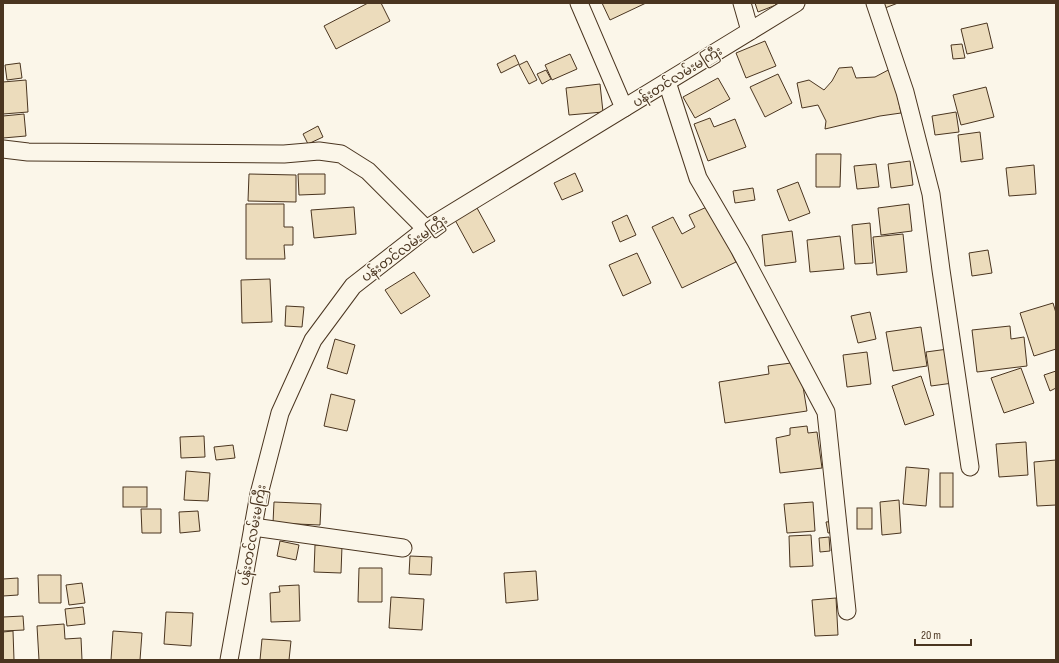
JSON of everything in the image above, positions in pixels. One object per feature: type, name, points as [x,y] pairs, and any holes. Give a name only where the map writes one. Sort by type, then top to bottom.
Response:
[{"type":"street","points":[[579,3],[624,108]]},
{"type":"street","points":[[742,3],[750,31]]},
{"type":"street","name":"ပန်းတင်လမ်းမကြီး","points":[[230,660],[259,494],[280,414],[313,340],[353,286],[426,229],[796,3]]},
{"type":"street","points":[[875,3],[905,92],[931,194],[940,270],[970,467]]},
{"type":"street","points":[[667,82],[698,178],[740,250],[826,412],[847,611]]},
{"type":"street","points":[[3,149],[28,152],[284,154],[319,151],[341,154],[368,171],[426,229]]},
{"type":"street","points":[[253,527],[403,548]]},
{"type":"building","points":[[368,3],[381,3],[390,21],[336,49],[324,26]]},
{"type":"building","points":[[602,3],[646,3],[610,20]]},
{"type":"building","points":[[755,3],[775,3],[776,5],[758,12]]},
{"type":"building","points":[[883,3],[898,3],[885,8]]},
{"type":"building","points":[[987,23],[993,48],[967,54],[961,29]]},
{"type":"building","points":[[765,41],[776,66],[746,78],[736,53]]},
{"type":"building","points":[[962,44],[965,58],[953,59],[951,45]]},
{"type":"building","points":[[570,54],[577,69],[552,80],[545,65]]},
{"type":"building","points":[[515,55],[519,64],[501,73],[497,64]]},
{"type":"building","points":[[527,61],[537,80],[529,84],[519,65]]},
{"type":"building","points":[[20,63],[22,78],[7,80],[5,65]]},
{"type":"building","points":[[852,67],[856,78],[875,77],[892,68],[901,113],[880,116],[825,129],[826,121],[818,105],[802,108],[797,83],[809,80],[824,90],[832,81],[839,68]]},
{"type":"building","points":[[546,70],[551,79],[542,84],[537,74]]},
{"type":"building","points":[[778,74],[792,103],[765,117],[750,87]]},
{"type":"building","points":[[718,78],[730,99],[695,118],[683,97]]},
{"type":"building","points":[[26,80],[28,112],[3,114],[3,82]]},
{"type":"building","points":[[600,84],[603,112],[569,115],[566,88]]},
{"type":"building","points":[[986,87],[994,117],[961,125],[953,95]]},
{"type":"building","points":[[956,112],[959,132],[935,135],[932,116]]},
{"type":"building","points":[[24,114],[26,136],[3,138],[3,116]]},
{"type":"building","points":[[710,118],[714,127],[735,119],[746,147],[708,161],[694,124]]},
{"type":"building","points":[[318,126],[323,137],[308,144],[303,134]]},
{"type":"building","points":[[980,132],[983,159],[961,162],[958,135]]},
{"type":"building","points":[[816,154],[841,154],[840,187],[816,187]]},
{"type":"building","points":[[910,161],[913,185],[891,188],[888,164]]},
{"type":"building","points":[[876,164],[879,187],[857,189],[854,166]]},
{"type":"building","points":[[1034,165],[1036,194],[1009,196],[1006,168]]},
{"type":"building","points":[[575,173],[583,191],[562,200],[554,183]]},
{"type":"building","points":[[249,174],[296,175],[296,202],[248,201]]},
{"type":"building","points":[[298,174],[325,174],[325,194],[299,195]]},
{"type":"building","points":[[798,182],[810,213],[789,221],[777,190]]},
{"type":"building","points":[[753,188],[755,200],[735,203],[733,191]]},
{"type":"building","points":[[246,204],[284,204],[284,227],[293,227],[293,245],[284,245],[285,259],[246,259]]},
{"type":"building","points":[[909,204],[912,231],[881,235],[878,208]]},
{"type":"building","points":[[709,206],[736,262],[682,288],[652,227],[673,217],[682,234],[695,227],[689,215]]},
{"type":"building","points":[[354,207],[356,234],[314,238],[311,210]]},
{"type":"building","points":[[477,208],[495,241],[473,253],[455,220]]},
{"type":"building","points":[[627,215],[636,235],[620,242],[612,222]]},
{"type":"building","points":[[870,223],[873,263],[855,264],[852,225]]},
{"type":"building","points":[[792,231],[796,262],[765,266],[762,235]]},
{"type":"building","points":[[903,234],[907,272],[877,275],[873,237]]},
{"type":"building","points":[[840,236],[844,269],[810,272],[807,240]]},
{"type":"building","points":[[988,250],[992,273],[972,276],[969,253]]},
{"type":"building","points":[[637,253],[651,283],[623,296],[609,265]]},
{"type":"building","points":[[414,272],[430,296],[401,314],[385,290]]},
{"type":"building","points":[[270,279],[272,322],[242,323],[241,280]]},
{"type":"building","points":[[1053,303],[1056,313],[1056,349],[1034,356],[1020,313]]},
{"type":"building","points":[[286,306],[304,307],[302,327],[285,326]]},
{"type":"building","points":[[870,312],[876,339],[858,343],[851,316]]},
{"type":"building","points":[[1010,326],[1011,339],[1024,337],[1027,366],[977,372],[972,330]]},
{"type":"building","points":[[921,327],[927,366],[893,371],[886,332]]},
{"type":"building","points":[[335,339],[355,345],[347,374],[327,368]]},
{"type":"building","points":[[948,349],[953,383],[931,386],[926,352]]},
{"type":"building","points":[[867,352],[871,384],[847,387],[843,355]]},
{"type":"building","points":[[799,362],[807,411],[725,423],[719,382],[769,374],[768,366]]},
{"type":"building","points":[[1021,368],[1034,403],[1004,413],[991,378]]},
{"type":"building","points":[[1056,371],[1056,388],[1050,391],[1044,375]]},
{"type":"building","points":[[921,376],[934,415],[905,425],[892,386]]},
{"type":"building","points":[[331,394],[355,400],[347,431],[324,426]]},
{"type":"building","points":[[807,426],[808,433],[817,432],[822,468],[780,473],[776,438],[790,435],[790,428]]},
{"type":"building","points":[[204,436],[205,457],[181,458],[180,437]]},
{"type":"building","points":[[1026,442],[1028,475],[999,477],[996,444]]},
{"type":"building","points":[[233,445],[235,458],[216,460],[214,447]]},
{"type":"building","points":[[1056,460],[1056,505],[1037,506],[1034,462]]},
{"type":"building","points":[[906,467],[929,469],[926,506],[903,504]]},
{"type":"building","points":[[186,471],[210,473],[208,501],[184,500]]},
{"type":"building","points":[[940,473],[953,473],[953,507],[940,507]]},
{"type":"building","points":[[123,487],[147,487],[147,507],[123,507]]},
{"type":"building","points":[[899,500],[901,533],[882,535],[880,502]]},
{"type":"building","points":[[274,502],[321,504],[320,525],[273,523]]},
{"type":"building","points":[[813,502],[815,531],[787,533],[784,504]]},
{"type":"building","points":[[857,508],[872,508],[872,529],[857,529]]},
{"type":"building","points":[[141,509],[161,509],[161,533],[142,533]]},
{"type":"building","points":[[198,511],[200,531],[180,533],[179,512]]},
{"type":"building","points":[[836,521],[837,532],[828,533],[826,522]]},
{"type":"building","points":[[811,535],[813,566],[790,567],[789,536]]},
{"type":"building","points":[[829,537],[830,551],[820,552],[819,538]]},
{"type":"building","points":[[280,541],[299,545],[296,560],[277,556]]},
{"type":"building","points":[[315,545],[342,546],[341,573],[314,572]]},
{"type":"building","points":[[410,556],[432,557],[431,575],[409,574]]},
{"type":"building","points":[[359,568],[382,568],[382,602],[358,602]]},
{"type":"building","points":[[536,571],[538,600],[506,603],[504,573]]},
{"type":"building","points":[[38,575],[61,575],[61,603],[39,603]]},
{"type":"building","points":[[18,578],[18,595],[3,596],[3,579]]},
{"type":"building","points":[[82,583],[85,603],[69,605],[66,585]]},
{"type":"building","points":[[299,585],[300,621],[271,622],[270,593],[280,592],[279,586]]},
{"type":"building","points":[[391,597],[424,599],[422,630],[389,628]]},
{"type":"building","points":[[836,598],[838,635],[815,636],[812,600]]},
{"type":"building","points":[[83,607],[85,624],[67,626],[65,609]]},
{"type":"building","points":[[166,612],[193,613],[191,646],[164,644]]},
{"type":"building","points":[[23,616],[24,630],[3,631],[3,617]]},
{"type":"building","points":[[64,624],[65,639],[81,638],[82,660],[39,660],[37,626]]},
{"type":"building","points":[[13,631],[14,660],[3,660],[3,632]]},
{"type":"building","points":[[113,631],[142,633],[140,660],[111,660]]},
{"type":"building","points":[[262,639],[291,641],[289,660],[260,660]]}]
